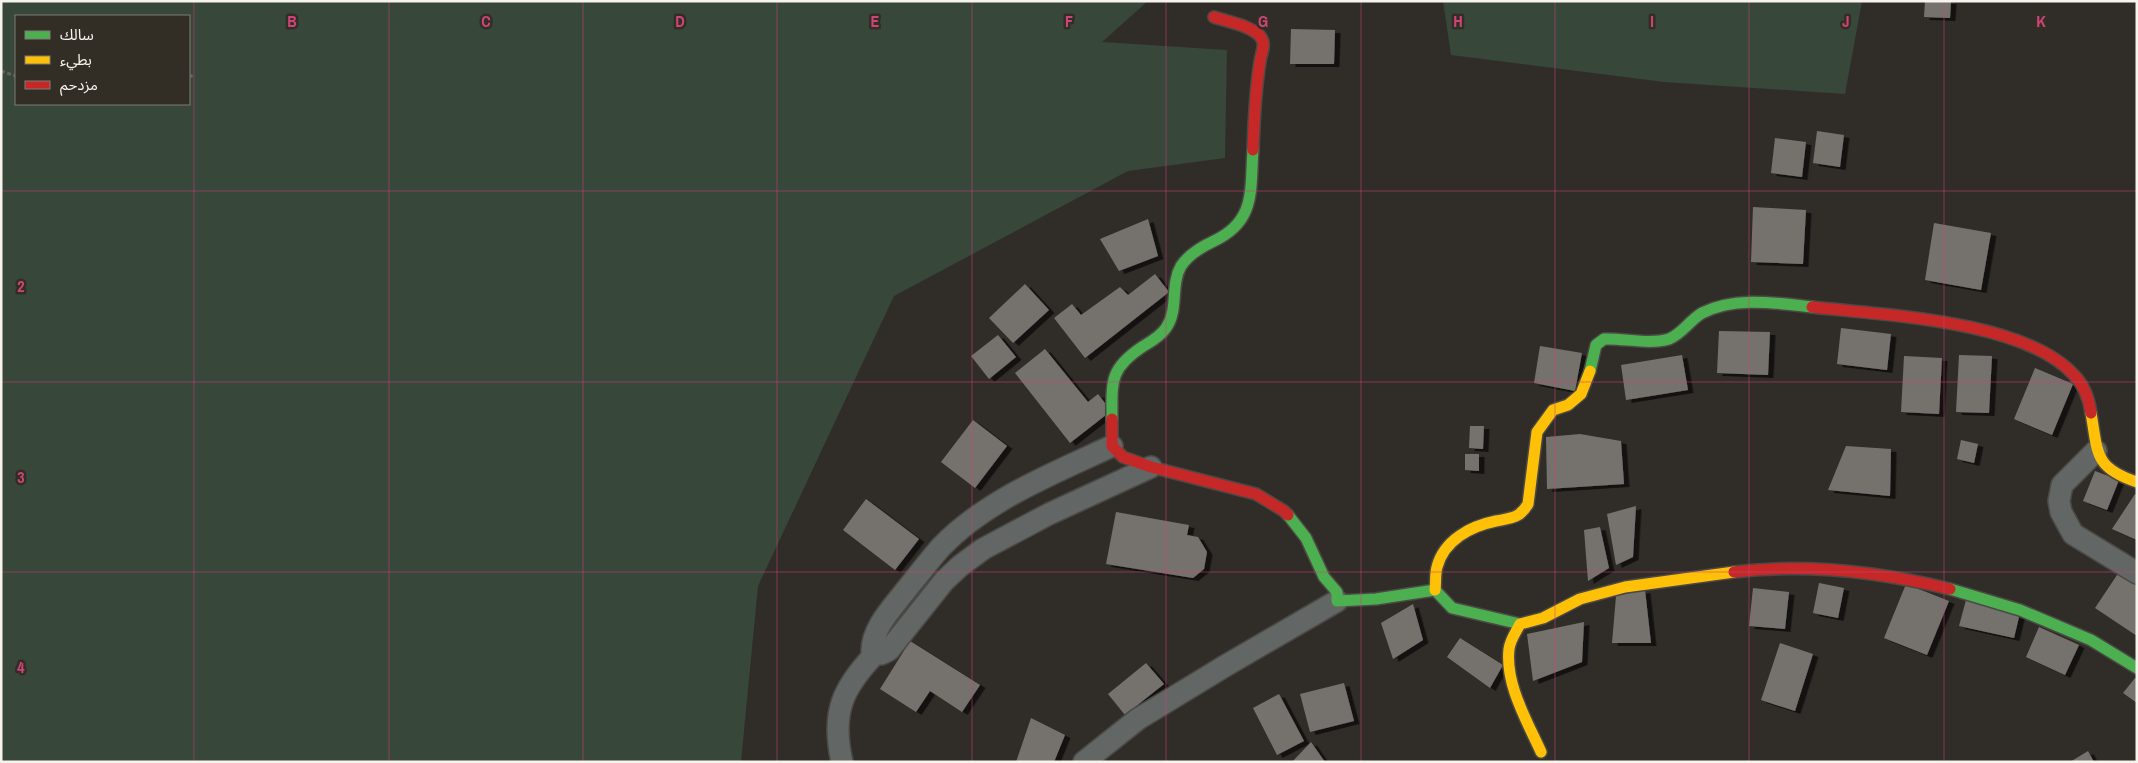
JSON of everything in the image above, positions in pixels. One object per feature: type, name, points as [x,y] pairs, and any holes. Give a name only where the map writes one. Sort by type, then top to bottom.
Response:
[{"type":"street","points":[[1214,17],[1250,29],[1262,38],[1264,47],[1260,60],[1251,180],[1245,214],[1238,226],[1227,235],[1202,247],[1184,261],[1178,274],[1171,319],[1164,332],[1133,354],[1120,365],[1115,373],[1111,426],[1112,446],[1123,457],[1151,467],[1256,494],[1284,511],[1306,538],[1324,577],[1337,592],[1337,601]]},
{"type":"street","points":[[2137,482],[2128,481],[2108,469],[2102,463],[2096,451],[2088,395],[2076,374],[2032,346],[1973,329],[1918,318],[1756,302],[1722,305],[1695,318],[1680,333],[1669,338],[1604,339],[1596,345],[1591,367],[1581,394],[1568,405],[1553,410],[1537,432],[1528,504],[1523,514],[1514,520],[1488,523],[1461,532],[1448,546],[1437,566],[1435,590],[1452,608],[1520,624],[1543,618],[1580,599],[1625,587],[1666,580],[1759,569],[1836,571],[1903,578],[1965,593],[2020,610],[2091,640],[2137,668]]},
{"type":"street","points":[[1112,446],[987,510],[950,540],[917,576],[881,624],[872,644],[872,651],[881,654],[888,650],[944,581],[960,566],[984,549],[1049,514],[1151,467]]},
{"type":"street","points":[[2096,451],[2062,485],[2059,501],[2061,512],[2073,534],[2137,573]]},
{"type":"street","points":[[1084,762],[1138,719],[1337,601],[1376,599],[1435,590]]},
{"type":"street","points":[[1520,624],[1509,647],[1510,667],[1516,691],[1541,752]]},
{"type":"street","points":[[842,762],[838,744],[838,717],[844,696],[857,672],[876,653]]},
{"type":"path","points":[[1,71],[15,76]]},
{"type":"path","points":[[190,77],[194,75]]},
{"type":"green space","points":[[1,1],[1148,1],[1102,42],[1227,50],[1225,158],[1128,171],[894,296],[758,586],[741,762],[1,762]]},
{"type":"green space","points":[[1443,1],[1862,1],[1845,94],[1664,82],[1451,55]]},
{"type":"building","points":[[1925,1],[1951,1],[1950,18],[1924,17]]},
{"type":"building","points":[[1291,29],[1335,30],[1334,64],[1290,64]]},
{"type":"building","points":[[1817,131],[1844,135],[1840,167],[1813,163]]},
{"type":"building","points":[[1775,138],[1806,142],[1802,177],[1771,173]]},
{"type":"building","points":[[1753,207],[1806,210],[1803,264],[1751,262]]},
{"type":"building","points":[[1148,219],[1158,256],[1119,271],[1100,239]]},
{"type":"building","points":[[1934,223],[1991,233],[1981,290],[1925,280]]},
{"type":"building","points":[[1155,274],[1169,292],[1085,358],[1054,318],[1072,304],[1081,315],[1120,287],[1128,295]]},
{"type":"building","points":[[1025,284],[1049,310],[1013,343],[989,318]]},
{"type":"building","points":[[1841,328],[1891,334],[1887,370],[1837,364]]},
{"type":"building","points":[[1719,331],[1770,332],[1768,375],[1717,373]]},
{"type":"building","points":[[998,335],[1016,357],[989,379],[971,356]]},
{"type":"building","points":[[1540,346],[1582,353],[1575,391],[1534,383]]},
{"type":"building","points":[[1045,349],[1088,402],[1098,394],[1111,411],[1070,443],[1015,373]]},
{"type":"building","points":[[1682,355],[1688,390],[1626,400],[1621,365]]},
{"type":"building","points":[[1959,355],[1992,356],[1989,413],[1956,412]]},
{"type":"building","points":[[1904,356],[1942,358],[1939,414],[1901,412]]},
{"type":"building","points":[[2035,368],[2073,384],[2052,435],[2014,419]]},
{"type":"building","points":[[973,420],[1007,446],[975,488],[941,462]]},
{"type":"building","points":[[1470,426],[1484,426],[1483,449],[1469,448]]},
{"type":"building","points":[[1580,434],[1621,441],[1624,484],[1547,489],[1546,437]]},
{"type":"building","points":[[1961,440],[1978,444],[1974,463],[1957,459]]},
{"type":"building","points":[[1846,446],[1891,449],[1890,496],[1828,490]]},
{"type":"building","points":[[1465,454],[1479,454],[1479,471],[1465,470]]},
{"type":"building","points":[[2095,471],[2119,480],[2107,510],[2083,501]]},
{"type":"building","points":[[2135,494],[2137,495],[2137,540],[2112,529]]},
{"type":"building","points":[[866,499],[919,539],[895,570],[843,530]]},
{"type":"building","points":[[1636,506],[1633,557],[1616,565],[1607,514]]},
{"type":"building","points":[[1116,512],[1189,525],[1187,535],[1198,537],[1207,552],[1204,569],[1193,578],[1106,564]]},
{"type":"building","points":[[1600,527],[1609,568],[1588,581],[1584,530]]},
{"type":"building","points":[[2119,572],[2137,583],[2137,636],[2095,608]]},
{"type":"building","points":[[1819,583],[1844,588],[1838,618],[1813,613]]},
{"type":"building","points":[[1906,584],[1949,601],[1927,655],[1884,638]]},
{"type":"building","points":[[1753,588],[1789,592],[1785,629],[1749,626]]},
{"type":"building","points":[[1645,590],[1651,643],[1612,643],[1616,596]]},
{"type":"building","points":[[1966,600],[2020,613],[2014,638],[1959,626]]},
{"type":"building","points":[[1413,604],[1423,640],[1393,659],[1381,623]]},
{"type":"building","points":[[1584,622],[1582,662],[1533,681],[1527,634]]},
{"type":"building","points":[[2039,627],[2079,645],[2065,675],[2026,657]]},
{"type":"building","points":[[1460,638],[1503,665],[1490,688],[1447,657]]},
{"type":"building","points":[[910,641],[980,685],[962,712],[930,691],[916,712],[880,689]]},
{"type":"building","points":[[1780,643],[1813,654],[1795,711],[1761,700]]},
{"type":"building","points":[[1146,663],[1164,684],[1125,715],[1108,694]]},
{"type":"building","points":[[2135,678],[2137,679],[2137,703],[2123,693]]},
{"type":"building","points":[[1344,683],[1354,721],[1310,732],[1300,694]]},
{"type":"building","points":[[1279,694],[1304,741],[1277,755],[1253,708]]},
{"type":"building","points":[[1031,718],[1065,735],[1054,762],[1016,762]]},
{"type":"building","points":[[1311,742],[1325,762],[1292,762]]},
{"type":"building","points":[[2088,751],[2094,762],[2070,762]]},
{"type":"traffic: fast","points":[[1112,419],[1113,386],[1118,370],[1123,362],[1158,337],[1166,328],[1174,305],[1176,281],[1181,266],[1196,251],[1228,233],[1244,214],[1250,192],[1253,150]]},
{"type":"traffic: fast","points":[[1590,371],[1596,345],[1604,339],[1645,341],[1669,339],[1678,334],[1702,313],[1728,304],[1756,302],[1812,307]]},
{"type":"traffic: fast","points":[[1288,515],[1306,538],[1324,577],[1337,592],[1337,601],[1376,599],[1435,590],[1452,608],[1520,624]]},
{"type":"traffic: fast","points":[[1950,589],[2020,610],[2091,640],[2137,668]]},
{"type":"traffic: slow","points":[[1435,590],[1437,567],[1441,557],[1452,542],[1477,526],[1515,517],[1525,509],[1528,504],[1537,432],[1553,410],[1568,405],[1581,394],[1590,371]]},
{"type":"traffic: slow","points":[[2091,413],[2097,449],[2105,465],[2123,477],[2137,482]]},
{"type":"traffic: slow","points":[[1541,752],[1518,702],[1510,676],[1509,649],[1520,624],[1543,618],[1580,599],[1625,587],[1734,572]]},
{"type":"traffic: jam","points":[[1214,17],[1250,29],[1260,36],[1263,42],[1258,73],[1253,150]]},
{"type":"traffic: jam","points":[[1812,307],[1950,323],[1988,331],[2022,342],[2051,357],[2074,375],[2086,392],[2091,413]]},
{"type":"traffic: jam","points":[[1112,419],[1112,446],[1123,457],[1151,467],[1256,494],[1288,515]]},
{"type":"traffic: jam","points":[[1734,572],[1789,568],[1843,571],[1897,578],[1950,589]]}]
